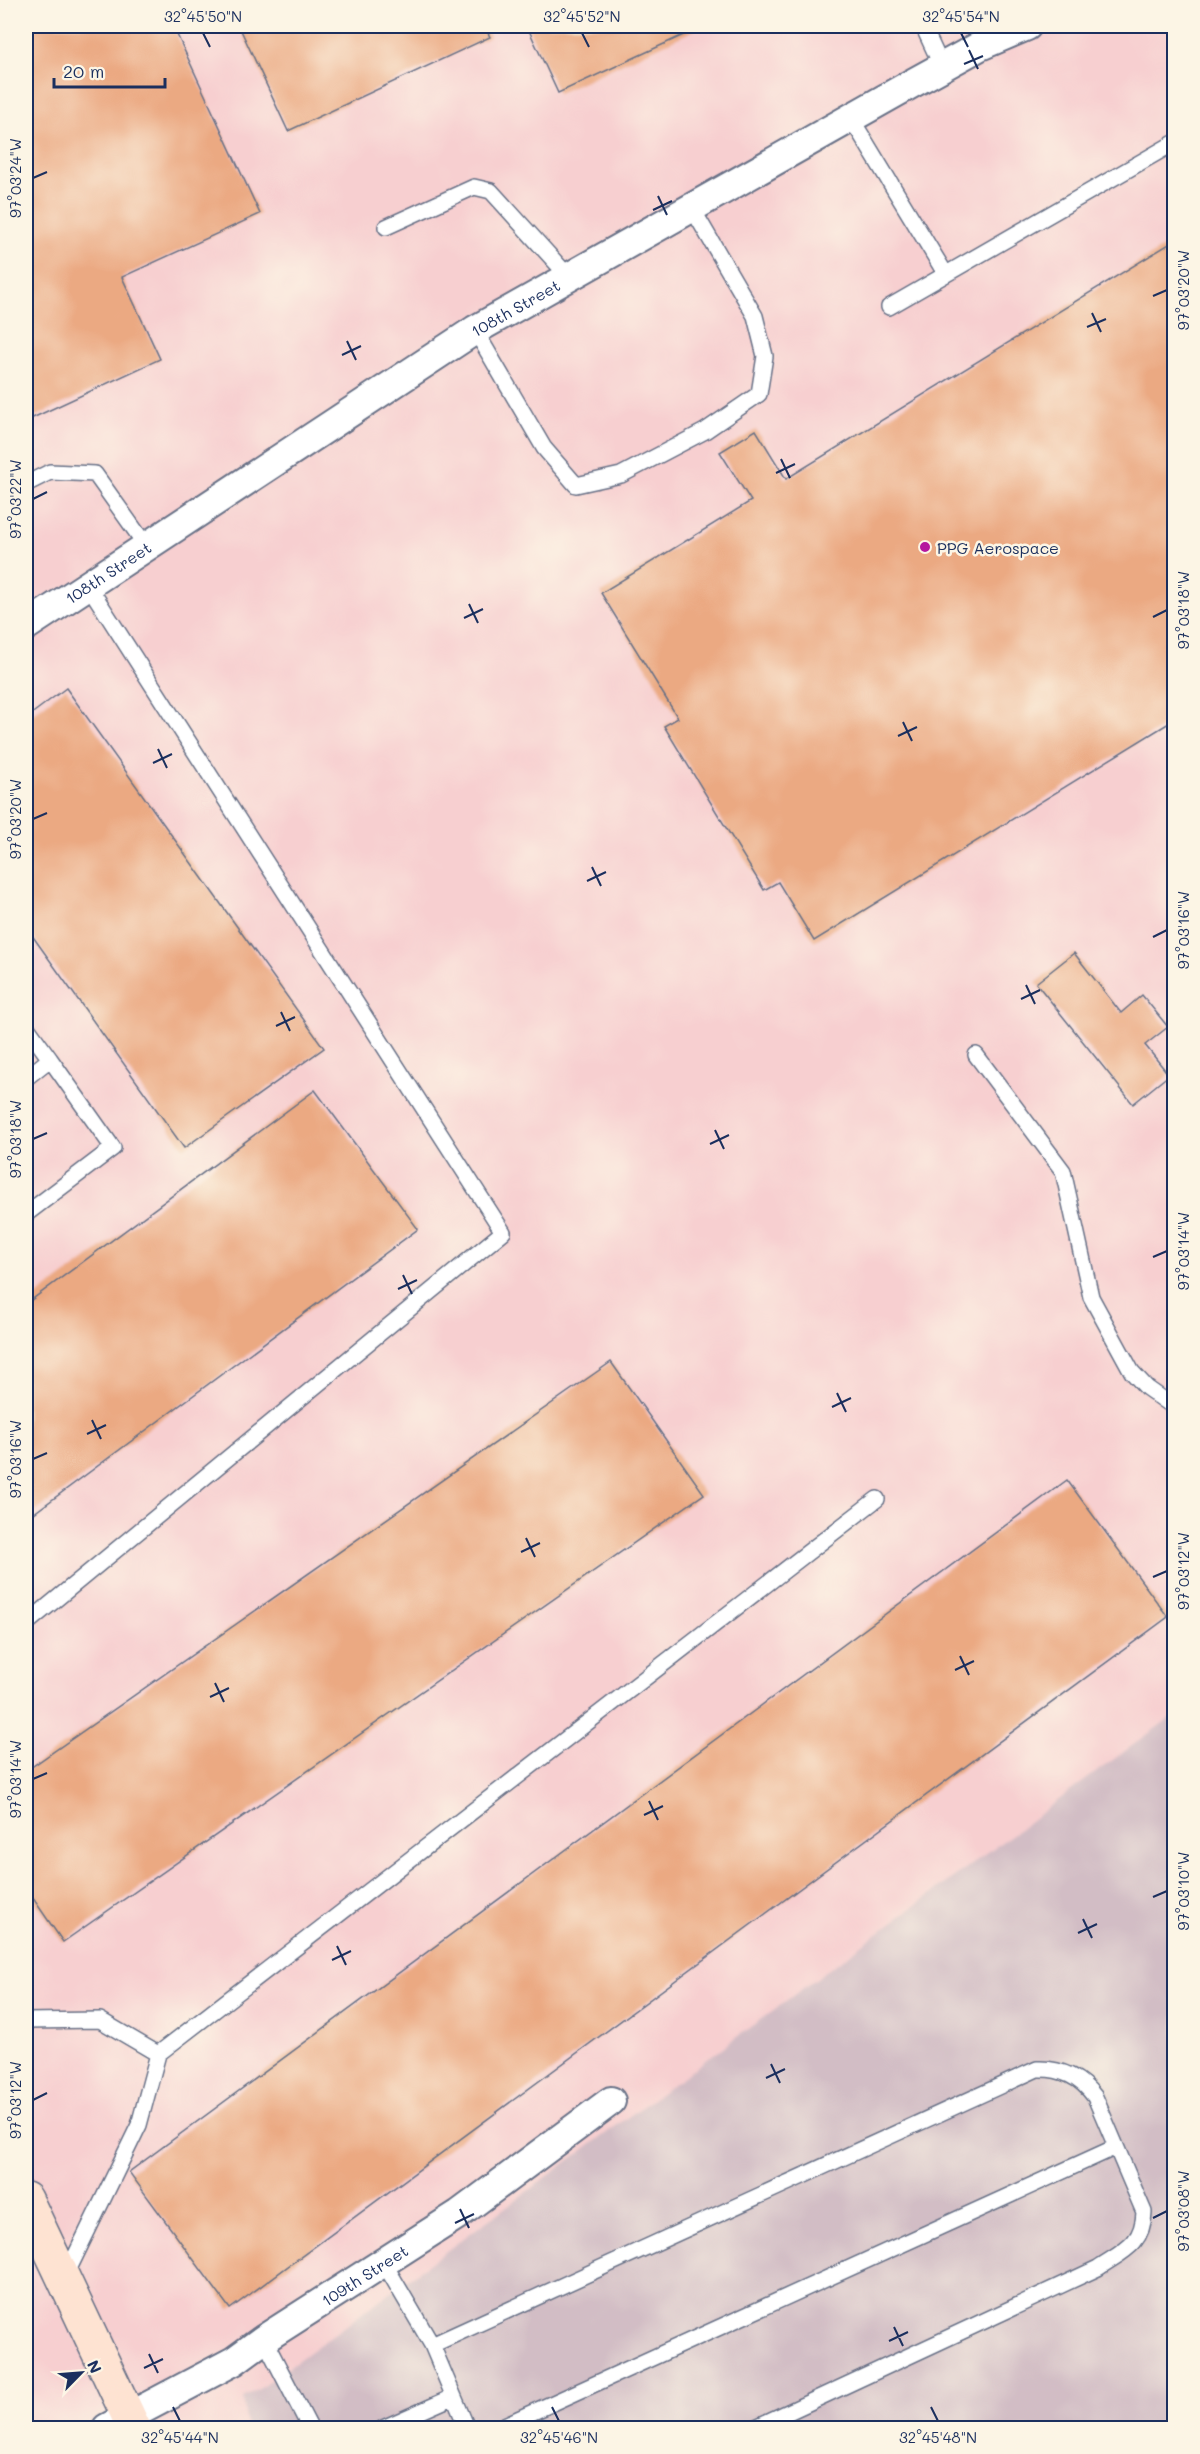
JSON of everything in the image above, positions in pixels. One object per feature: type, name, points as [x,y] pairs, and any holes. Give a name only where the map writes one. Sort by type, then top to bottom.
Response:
[{"type":"street","name":"108th Street","points":[[26,626],[475,330],[850,117],[1013,28]]},
{"type":"street","name":"109th Street","points":[[123,2424],[234,2361],[264,2339],[459,2214],[610,2102]]},
{"type":"street","points":[[26,2199],[64,2280],[123,2424]]},
{"type":"lane","points":[[923,26],[942,67]]},
{"type":"lane","points":[[850,117],[945,273]]},
{"type":"lane","points":[[889,307],[1174,143]]},
{"type":"lane","points":[[386,227],[474,187],[491,191],[569,277]]},
{"type":"lane","points":[[475,330],[544,448],[576,485],[621,475],[705,431],[759,394],[765,356],[755,316],[692,208]]},
{"type":"lane","points":[[26,484],[50,472],[94,474],[147,547]]},
{"type":"lane","points":[[26,1624],[503,1232],[88,585]]},
{"type":"lane","points":[[26,1026],[113,1148],[26,1214]]},
{"type":"lane","points":[[976,1054],[1063,1171],[1091,1297],[1132,1372],[1147,1388],[1174,1407]]},
{"type":"lane","points":[[26,1078],[50,1059]]},
{"type":"lane","points":[[64,2280],[139,2125],[158,2054],[877,1499]]},
{"type":"lane","points":[[26,2021],[100,2020],[158,2054]]},
{"type":"lane","points":[[432,2345],[1037,2069],[1056,2068],[1086,2085],[1095,2097],[1144,2212],[1143,2230],[1134,2243],[1098,2268],[754,2428]]},
{"type":"lane","points":[[498,2428],[1116,2147]]},
{"type":"lane","points":[[384,2263],[432,2345],[467,2428]]},
{"type":"lane","points":[[264,2339],[310,2428]]},
{"type":"lane","points":[[383,2428],[453,2397]]},
{"type":"shaded area","points":[[26,26],[1174,26],[1174,2428],[26,2428]]},
{"type":"shaded area","points":[[1174,1715],[1174,2428],[247,2428],[243,2398],[259,2389]]},
{"type":"building","points":[[26,26],[173,26],[260,214],[122,277],[160,359],[26,421]]},
{"type":"building","points":[[239,26],[484,26],[490,37],[288,131]]},
{"type":"building","points":[[527,26],[703,26],[558,93]]},
{"type":"building","name":"PPG Aerospace","points":[[1174,241],[1174,720],[814,941],[778,882],[764,890],[664,726],[678,718],[601,593],[751,501],[720,452],[756,430],[786,479]]},
{"type":"building","points":[[66,688],[324,1048],[184,1148],[26,927],[26,718]]},
{"type":"building","points":[[1074,953],[1121,1013],[1142,995],[1168,1027],[1145,1045],[1169,1075],[1133,1104],[1036,983]]},
{"type":"building","points":[[315,1090],[418,1229],[26,1519],[26,1304]]},
{"type":"building","points":[[611,1362],[704,1494],[63,1942],[26,1888],[26,1771]]},
{"type":"building","points":[[1067,1480],[1168,1617],[230,2309],[129,2172]]},
{"type":"place","name":"PPG Aerospace","points":[[925,547]]}]
